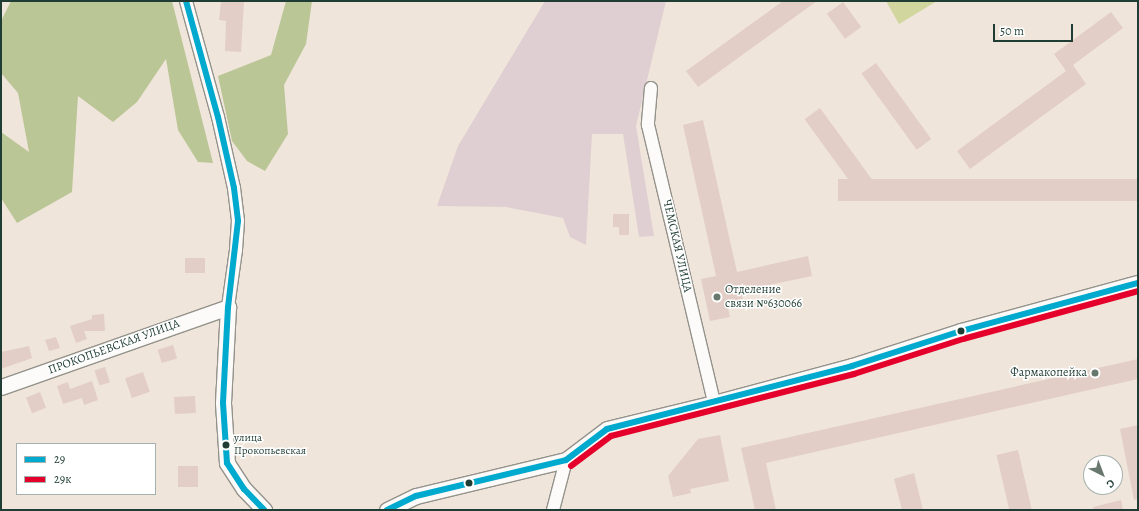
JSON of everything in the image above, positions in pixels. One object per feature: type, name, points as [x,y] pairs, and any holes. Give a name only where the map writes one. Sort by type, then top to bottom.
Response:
[{"type":"main road","points":[[387,510],[416,496],[566,460],[607,429],[714,404],[1138,283]]},
{"type":"main road","name":"ПРОКОПЬЕВСКАЯ УЛИЦА","points":[[1,387],[228,307]]},
{"type":"main road","points":[[228,307],[223,403],[227,463],[244,489],[264,510]]},
{"type":"street","points":[[186,1],[218,117],[234,188],[238,221],[236,250],[228,307]]},
{"type":"street","name":"ЧЕМСКАЯ УЛИЦА","points":[[651,88],[648,125],[714,404]]},
{"type":"street","points":[[553,510],[566,460]]},
{"type":"shaded area","points":[[545,1],[666,1],[636,126],[654,236],[639,237],[623,134],[592,134],[586,245],[570,237],[563,218],[506,207],[437,206],[458,146]]},
{"type":"green space","points":[[11,1],[172,1],[213,163],[198,162],[178,130],[166,59],[137,102],[113,122],[78,96],[72,192],[17,223],[1,198],[1,132],[29,152],[18,93],[1,73],[1,21]]},
{"type":"green space","points":[[286,1],[312,1],[306,44],[284,85],[288,134],[265,171],[247,161],[232,141],[218,76],[271,55]]},
{"type":"green space","points":[[886,1],[937,1],[899,24]]},
{"type":"building","points":[[221,1],[244,1],[241,52],[225,51],[226,21],[219,20]]},
{"type":"building","points":[[783,1],[817,1],[698,87],[686,71]]},
{"type":"building","points":[[843,2],[861,27],[845,39],[827,14]]},
{"type":"building","points":[[1111,12],[1123,28],[1073,65],[1086,84],[970,169],[957,151],[1066,71],[1054,54]]},
{"type":"building","points":[[876,63],[931,139],[917,150],[861,74]]},
{"type":"building","points":[[820,108],[873,181],[858,192],[805,119]]},
{"type":"building","points":[[703,120],[737,272],[808,256],[812,276],[741,291],[743,301],[727,304],[730,317],[710,321],[701,279],[716,276],[683,125]]},
{"type":"building","points":[[838,179],[1138,179],[1138,201],[838,201]]},
{"type":"building","points":[[613,214],[629,214],[629,235],[619,235],[619,227],[613,227]]},
{"type":"building","points":[[185,258],[205,258],[205,273],[185,273]]},
{"type":"building","points":[[104,314],[105,331],[84,331],[87,339],[76,343],[70,326],[92,319],[92,315]]},
{"type":"building","points":[[56,337],[60,348],[49,351],[45,340]]},
{"type":"building","points":[[173,345],[177,358],[162,363],[158,350]]},
{"type":"building","points":[[29,346],[32,358],[1,369],[1,352]]},
{"type":"building","points":[[1138,359],[1138,379],[766,463],[776,510],[755,510],[741,448]]},
{"type":"building","points":[[105,367],[110,382],[99,386],[95,370]]},
{"type":"building","points":[[143,372],[150,392],[132,398],[125,378]]},
{"type":"building","points":[[92,381],[98,400],[84,405],[82,398],[63,404],[57,386],[68,382],[70,389]]},
{"type":"building","points":[[40,392],[46,408],[32,413],[26,397]]},
{"type":"building","points":[[195,396],[196,413],[175,414],[174,397]]},
{"type":"building","points":[[1138,425],[1138,499],[1134,500],[1120,429]]},
{"type":"building","points":[[720,435],[729,481],[690,489],[691,493],[673,497],[668,476],[698,439]]},
{"type":"building","points":[[1018,450],[1032,510],[1009,510],[997,455]]},
{"type":"building","points":[[178,466],[198,466],[198,487],[178,487]]},
{"type":"building","points":[[914,473],[923,510],[902,510],[894,479]]},
{"type":"building","points":[[1121,500],[1123,510],[1094,510],[1093,507]]},
{"type":"transit line","name":"29","points":[[186,1],[218,117],[234,188],[238,221],[228,307],[223,403],[227,463],[244,489],[264,510]]},
{"type":"transit line","name":"29","points":[[387,510],[416,496],[566,460],[607,429],[852,366],[961,331],[1138,283]]},
{"type":"transit line","name":"29к","points":[[571,466],[611,436],[854,374],[963,339],[1138,291]]},
{"type":"place","name":"Отделение связи №630066","points":[[717,297]]},
{"type":"place","name":"Фармакопейка","points":[[1095,373]]},
{"type":"place","name":"улица Прокопьевская","points":[[226,445]]}]
